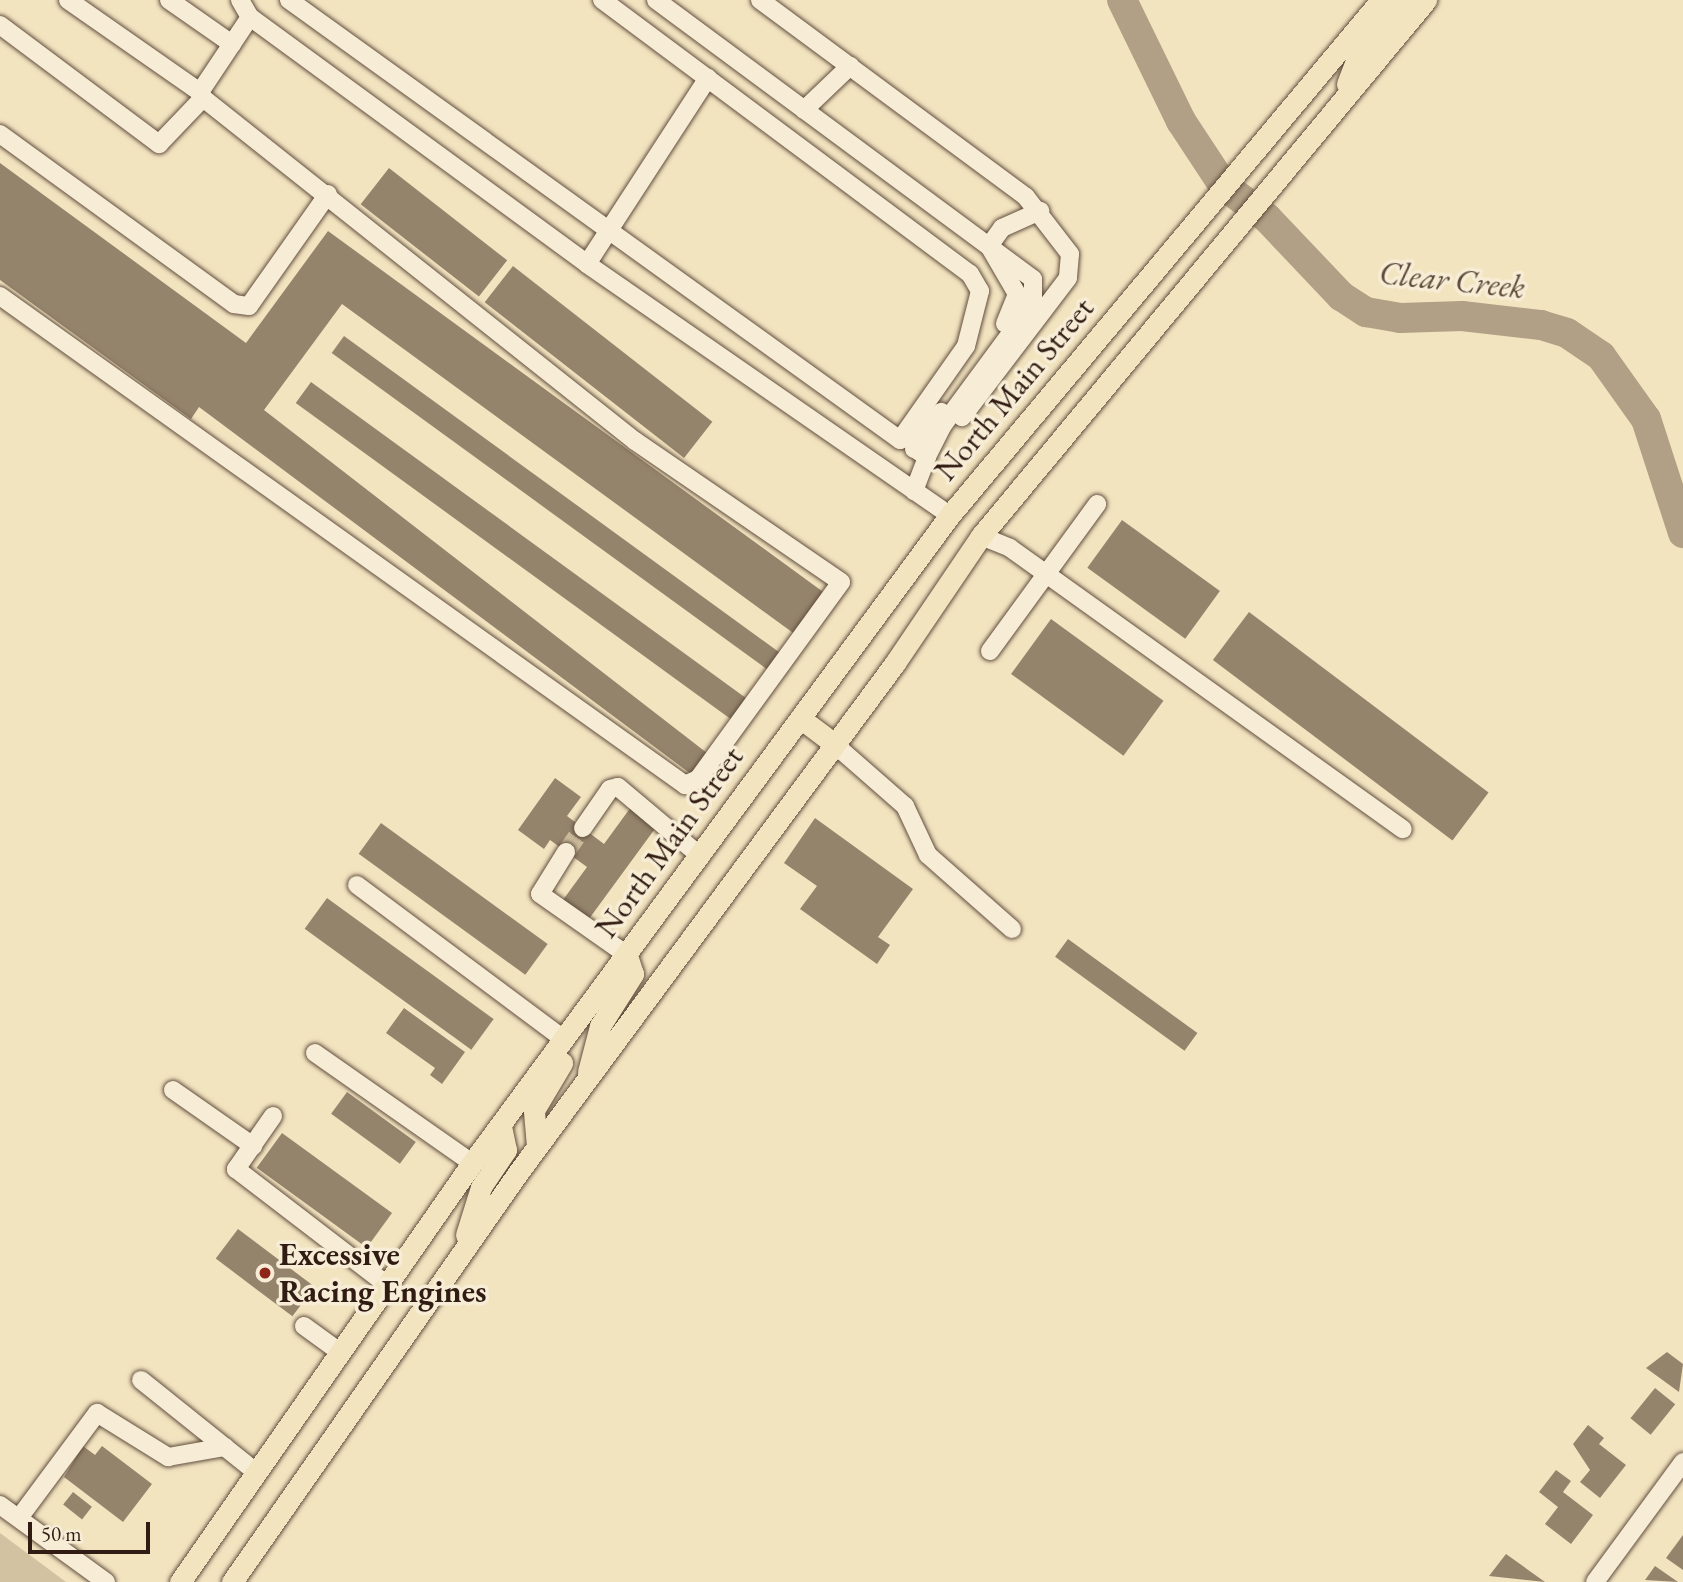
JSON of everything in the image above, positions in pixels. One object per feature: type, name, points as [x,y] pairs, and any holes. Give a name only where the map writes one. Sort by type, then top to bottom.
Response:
[{"type":"main road","name":"North Main Street","points":[[180,1582],[472,1163],[950,515],[1381,0]]},
{"type":"main road","points":[[1343,100],[1356,61],[1404,0]]},
{"type":"main road","name":"North Main Street","points":[[232,1582],[537,1146],[833,743],[981,536],[1426,0]]},
{"type":"main road","points":[[950,515],[981,536]]},
{"type":"main road","points":[[800,718],[833,743]]},
{"type":"main road","points":[[586,1080],[600,1026],[633,974],[627,955]]},
{"type":"main road","points":[[537,1146],[534,1110],[561,1067],[565,1040]]},
{"type":"main road","points":[[460,1254],[481,1186],[506,1150],[501,1126]]},
{"type":"street","points":[[0,296],[685,785],[698,779],[841,582],[635,440],[201,95],[68,0]]},
{"type":"street","points":[[169,0],[232,44]]},
{"type":"street","points":[[240,0],[250,17],[587,264],[950,515]]},
{"type":"street","points":[[289,0],[607,233],[914,449]]},
{"type":"street","points":[[602,0],[970,274],[979,291],[966,346],[914,449],[914,491]]},
{"type":"street","points":[[656,0],[989,246],[1017,294],[1017,307],[914,449]]},
{"type":"street","points":[[760,0],[1040,211],[1070,254],[1068,278],[914,449]]},
{"type":"street","points":[[0,25],[159,144],[201,95],[250,17]]},
{"type":"street","points":[[804,110],[850,66]]},
{"type":"street","points":[[587,264],[708,78]]},
{"type":"street","points":[[0,134],[234,304],[249,306],[328,194]]},
{"type":"street","points":[[989,246],[1002,228],[1040,211]]},
{"type":"street","points":[[990,651],[1097,504]]},
{"type":"street","points":[[981,536],[1046,575],[1404,829]]},
{"type":"street","points":[[833,743],[905,806],[928,855],[1012,929]]},
{"type":"street","points":[[583,828],[610,789],[618,787],[699,855]]},
{"type":"street","points":[[566,852],[540,894],[627,955]]},
{"type":"street","points":[[357,885],[565,1040]]},
{"type":"street","points":[[314,1053],[472,1163]]},
{"type":"street","points":[[173,1090],[253,1146]]},
{"type":"street","points":[[273,1116],[236,1169],[387,1284]]},
{"type":"street","points":[[304,1326],[341,1353]]},
{"type":"street","points":[[141,1380],[256,1472]]},
{"type":"street","points":[[19,1518],[97,1413],[168,1457],[225,1447]]},
{"type":"street","points":[[1595,1582],[1683,1462]]},
{"type":"street","points":[[0,1505],[106,1582]]},
{"type":"shaded area","points":[[0,1533],[66,1582],[0,1582]]},
{"type":"building","points":[[0,163],[246,343],[328,231],[826,594],[796,635],[342,304],[264,410],[707,753],[695,777],[199,407],[191,419],[0,280]]},
{"type":"building","points":[[389,168],[507,260],[479,297],[361,204]]},
{"type":"building","points":[[513,266],[712,422],[684,458],[485,302]]},
{"type":"building","points":[[344,336],[782,654],[769,671],[332,353]]},
{"type":"building","points":[[311,382],[746,698],[731,719],[296,403]]},
{"type":"building","points":[[1122,520],[1220,591],[1185,639],[1087,568]]},
{"type":"building","points":[[1249,612],[1489,793],[1452,840],[1213,660]]},
{"type":"building","points":[[1051,619],[1163,701],[1123,756],[1011,674]]},
{"type":"building","points":[[555,778],[581,797],[567,816],[604,844],[631,807],[657,826],[586,923],[560,904],[587,867],[550,840],[544,849],[518,830]]},
{"type":"building","points":[[815,818],[913,889],[878,937],[890,945],[877,964],[800,909],[817,886],[784,863]]},
{"type":"building","points":[[381,823],[548,944],[525,975],[359,854]]},
{"type":"building","points":[[327,898],[494,1019],[471,1050],[305,929]]},
{"type":"building","points":[[1068,939],[1197,1033],[1185,1051],[1055,957]]},
{"type":"building","points":[[404,1008],[465,1052],[442,1084],[430,1075],[435,1068],[386,1033]]},
{"type":"building","points":[[347,1092],[416,1142],[400,1164],[331,1114]]},
{"type":"building","points":[[282,1133],[392,1213],[367,1248],[257,1168]]},
{"type":"building","name":"Excessive Racing Engines","points":[[238,1229],[315,1287],[292,1316],[216,1259]]},
{"type":"building","points":[[1667,1352],[1683,1364],[1679,1392],[1646,1368]]},
{"type":"building","points":[[1655,1388],[1675,1404],[1651,1435],[1630,1418]]},
{"type":"building","points":[[1588,1425],[1604,1438],[1599,1444],[1626,1465],[1600,1498],[1580,1482],[1590,1470],[1573,1444]]},
{"type":"building","points":[[83,1446],[95,1455],[102,1446],[152,1484],[123,1522],[64,1477]]},
{"type":"building","points":[[1556,1470],[1571,1481],[1563,1492],[1593,1515],[1571,1544],[1545,1524],[1558,1507],[1539,1492]]},
{"type":"building","points":[[73,1492],[92,1507],[82,1519],[63,1505]]},
{"type":"building","points":[[1683,1535],[1683,1570],[1666,1558]]},
{"type":"building","points":[[1506,1554],[1545,1582],[1489,1576]]},
{"type":"building","points":[[1655,1566],[1678,1582],[1645,1580]]},
{"type":"waterway","name":"Clear Creek","points":[[1122,0],[1181,121],[1223,185],[1267,218],[1341,296],[1366,312],[1400,318],[1462,316],[1541,325],[1567,333],[1601,356],[1646,419],[1683,533]]},
{"type":"tunnel","points":[[566,852],[583,828]]},
{"type":"place","name":"Excessive Racing Engines","points":[[265,1273]]}]
